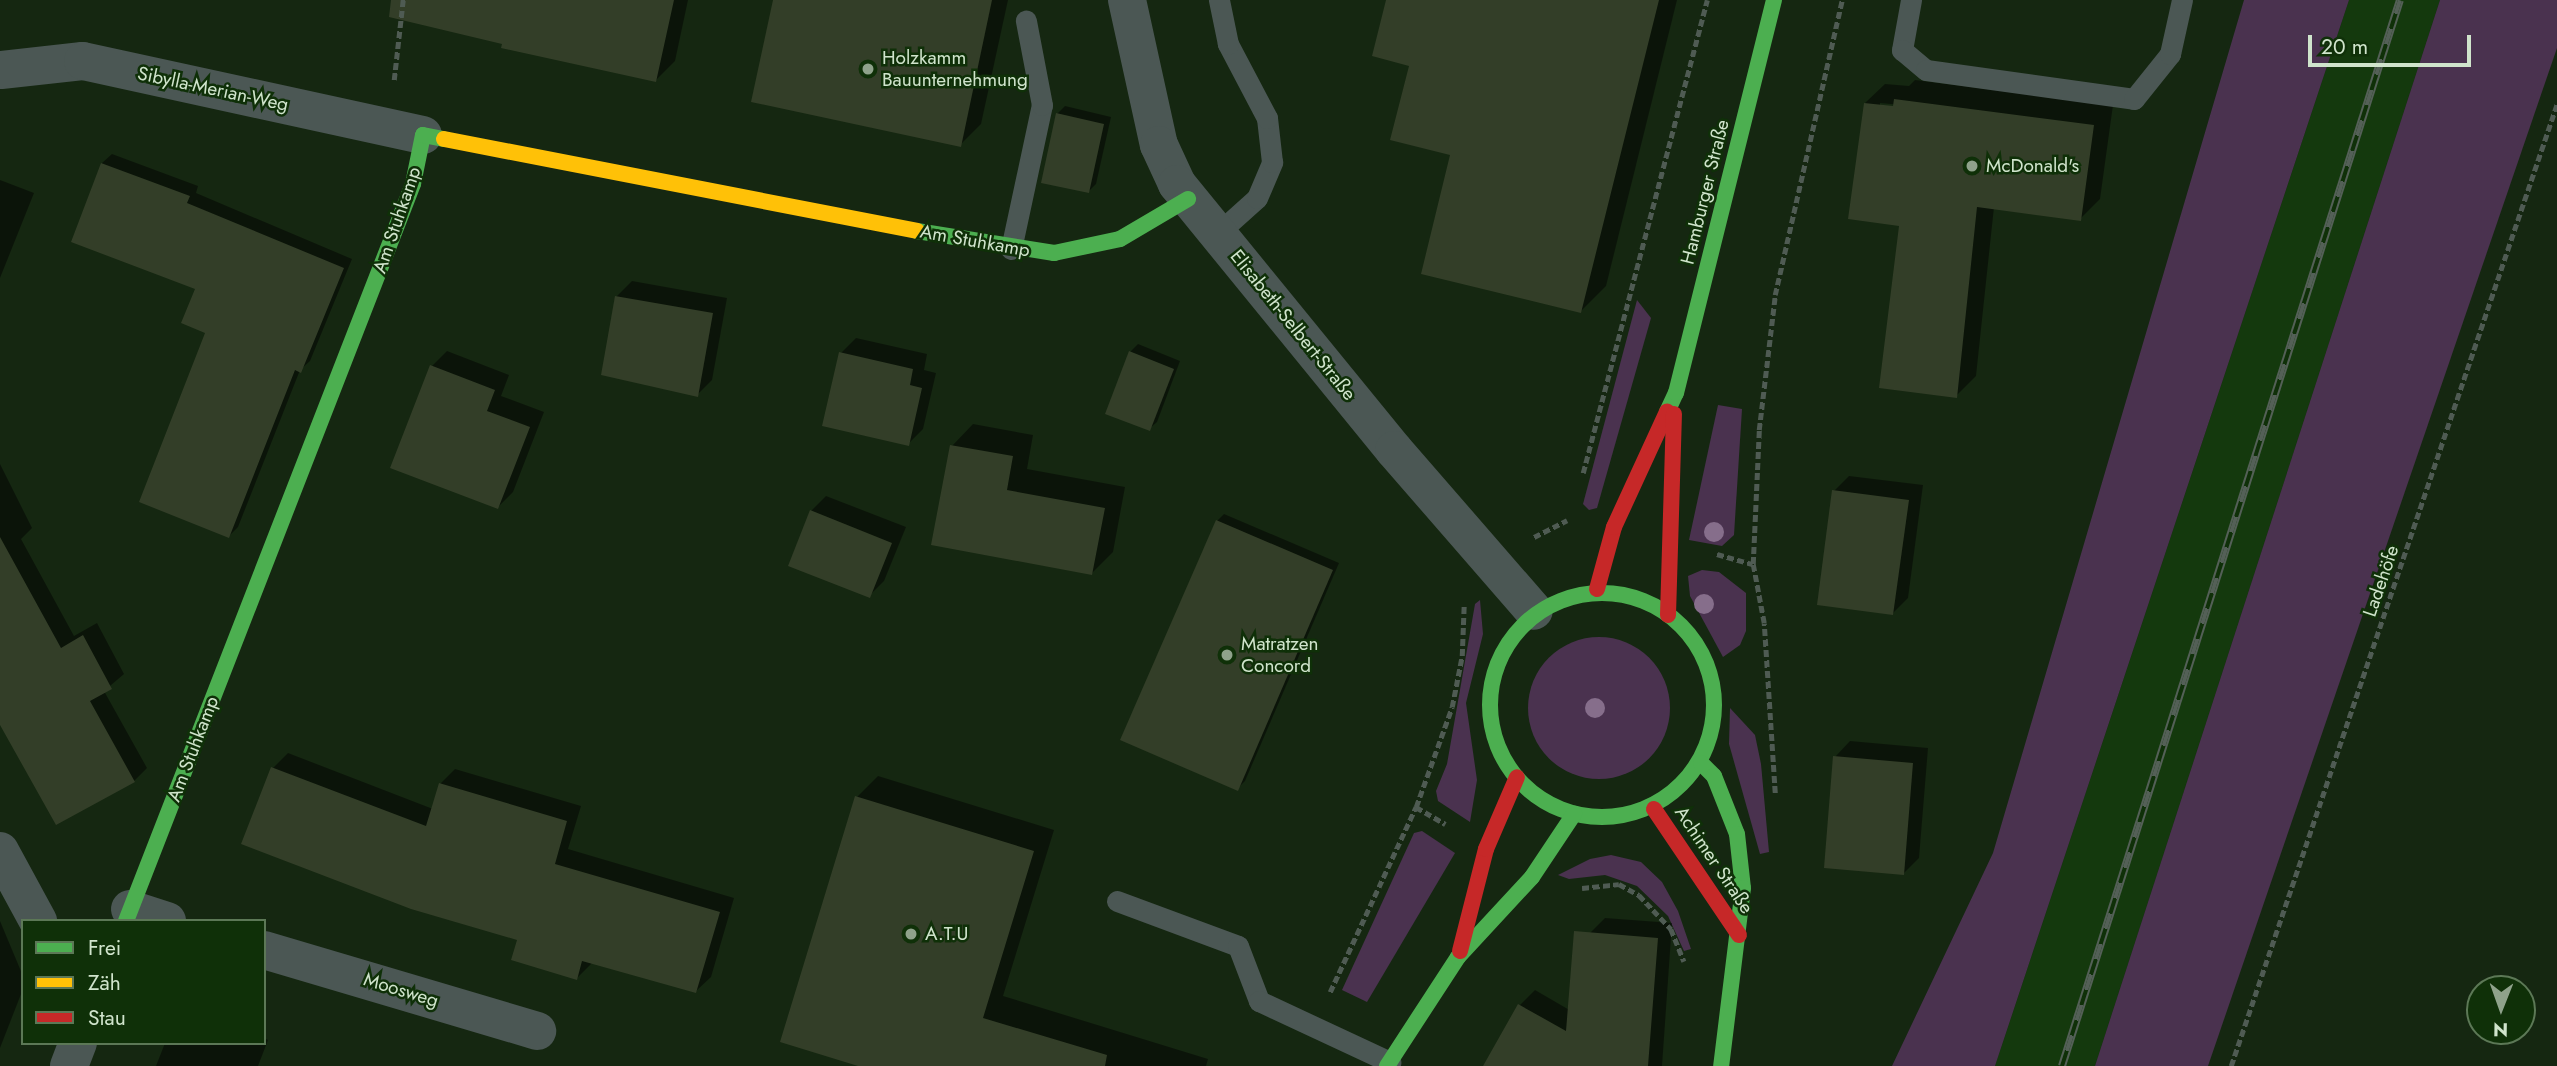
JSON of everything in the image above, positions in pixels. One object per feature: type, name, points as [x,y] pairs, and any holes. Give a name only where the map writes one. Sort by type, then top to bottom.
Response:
[{"type":"main road","name":"Hamburger Straße","points":[[1597,589],[1614,527],[1676,393],[1774,0]]},
{"type":"main road","name":"Am Stuhkamp","points":[[128,915],[413,184],[423,135],[1010,249],[1054,253],[1120,239],[1188,199]]},
{"type":"main road","name":"Hamburger Straße","points":[[1668,615],[1676,393]]},
{"type":"main road","points":[[1597,589],[1623,592],[1668,615],[1686,634],[1707,677],[1709,733],[1701,762],[1675,796],[1654,809],[1629,818],[1600,820],[1573,814],[1541,799],[1517,778],[1498,744],[1493,724],[1493,672],[1509,638],[1534,611],[1568,593],[1597,589]]},
{"type":"main road","name":"Achimer Straße","points":[[1701,762],[1714,776],[1737,834],[1742,888],[1739,934],[1721,1066]]},
{"type":"main road","points":[[1458,957],[1486,849],[1517,778]]},
{"type":"main road","name":"Achimer Straße","points":[[1654,809],[1739,934]]},
{"type":"main road","points":[[1389,1064],[1458,957],[1532,877],[1573,814]]},
{"type":"street","name":"Elisabeth-Selbert-Straße","points":[[1126,0],[1158,145],[1188,199],[1394,450],[1534,611]]},
{"type":"street","name":"Sibylla-Merian-Weg","points":[[1,70],[83,61],[423,135]]},
{"type":"street","points":[[0,851],[37,919]]},
{"type":"street","points":[[128,915],[154,919]]},
{"type":"street","name":"Moosweg","points":[[266,951],[537,1031]]},
{"type":"street","points":[[69,1066],[77,1045]]},
{"type":"lane","points":[[1218,233],[1257,198],[1272,162],[1267,118],[1228,44],[1219,0]]},
{"type":"lane","points":[[1911,0],[1902,50],[1926,70],[2134,99],[2170,54],[2182,0]]},
{"type":"lane","points":[[1010,249],[1042,105],[1026,21]]},
{"type":"lane","points":[[1117,901],[1238,946],[1259,1002],[1315,1025],[1389,1064]]},
{"type":"path","points":[[403,0],[392,103],[423,135]]},
{"type":"path","points":[[1581,478],[1707,0]]},
{"type":"path","points":[[1706,551],[1753,564],[1759,430],[1775,295],[1842,0]]},
{"type":"path","name":"Ladehöfe","points":[[2231,1066],[2557,104]]},
{"type":"path","points":[[1530,540],[1571,517]]},
{"type":"path","points":[[1315,1025],[1416,807],[1452,706],[1462,656],[1465,596]]},
{"type":"path","points":[[1416,807],[1450,827]]},
{"type":"path","points":[[1576,890],[1598,883],[1619,884],[1639,895],[1671,929],[1686,964]]},
{"type":"shaded area","points":[[2244,0],[2349,0],[1995,1066],[1892,1066],[1993,853]]},
{"type":"shaded area","points":[[2349,0],[2440,0],[2095,1066],[1995,1066]]},
{"type":"shaded area","points":[[2440,0],[2557,0],[2557,48],[2208,1066],[2095,1066]]},
{"type":"shaded area","points":[[1637,300],[1651,318],[1597,508],[1589,510],[1583,504]]},
{"type":"shaded area","points":[[1718,405],[1742,409],[1734,535],[1722,546],[1689,540]]},
{"type":"shaded area","points":[[1702,570],[1719,572],[1746,593],[1746,631],[1740,645],[1723,657],[1690,596],[1688,576]]},
{"type":"shaded area","points":[[1480,600],[1483,634],[1466,703],[1477,780],[1470,822],[1438,801],[1436,791],[1447,764],[1475,604]]},
{"type":"shaded area","points":[[1599,637],[1626,643],[1649,658],[1664,681],[1670,708],[1664,735],[1649,758],[1626,773],[1599,779],[1572,773],[1549,758],[1534,735],[1528,708],[1534,681],[1549,658],[1572,643]]},
{"type":"shaded area","points":[[1730,708],[1755,735],[1761,764],[1769,852],[1760,854],[1729,744]]},
{"type":"shaded area","points":[[1422,831],[1455,853],[1367,1002],[1342,990],[1414,833]]},
{"type":"shaded area","points":[[1611,855],[1641,862],[1662,882],[1678,911],[1691,949],[1684,951],[1668,916],[1637,886],[1605,875],[1569,879],[1558,875],[1590,859]]},
{"type":"building","points":[[391,0],[674,0],[656,82],[501,48],[502,44],[389,17]]},
{"type":"building","name":"Holzkamm Bauunternehmung","points":[[773,0],[992,0],[961,147],[751,102]]},
{"type":"building","points":[[1386,0],[1659,0],[1581,313],[1421,274],[1450,155],[1390,140],[1409,66],[1372,56]]},
{"type":"building","name":"McDonald's","points":[[1894,99],[2094,125],[2081,221],[1977,207],[1957,398],[1879,388],[1899,226],[1848,219],[1864,103],[1893,106]]},
{"type":"building","points":[[1056,113],[1104,124],[1089,193],[1041,183]]},
{"type":"building","points":[[101,163],[190,196],[187,203],[344,268],[301,373],[295,370],[229,538],[139,502],[205,333],[181,323],[195,289],[71,242]]},
{"type":"building","points":[[615,296],[713,313],[698,397],[601,375]]},
{"type":"building","points":[[1129,351],[1174,369],[1150,431],[1105,414]]},
{"type":"building","points":[[839,352],[913,369],[910,385],[922,388],[909,446],[822,426]]},
{"type":"building","points":[[430,365],[495,390],[487,411],[530,427],[498,509],[390,468]]},
{"type":"building","points":[[950,445],[1013,456],[1007,490],[1105,508],[1092,575],[931,545]]},
{"type":"building","points":[[1832,490],[1909,500],[1893,615],[1817,605]]},
{"type":"building","points":[[810,510],[892,543],[870,598],[788,566]]},
{"type":"building","name":"Matratzen Concord","points":[[1216,520],[1333,570],[1238,791],[1120,740]]},
{"type":"building","points":[[0,537],[61,648],[83,635],[112,689],[90,701],[135,782],[56,825],[0,725]]},
{"type":"building","points":[[1833,756],[1913,763],[1904,875],[1824,868]]},
{"type":"building","points":[[271,767],[426,826],[439,783],[567,821],[555,864],[720,912],[696,993],[582,961],[577,980],[511,960],[517,940],[411,909],[241,844]]},
{"type":"building","name":"A.T.U","points":[[855,796],[1034,851],[983,1018],[1107,1055],[1105,1066],[858,1066],[780,1042]]},
{"type":"building","points":[[1574,931],[1658,938],[1648,1066],[1483,1066],[1518,1004],[1566,1031]]},
{"type":"railway","points":[[2062,1066],[2400,0]]},
{"type":"traffic: fast","points":[[1667,412],[1676,393],[1774,0]]},
{"type":"traffic: fast","points":[[127,919],[413,184],[423,135],[444,139]]},
{"type":"traffic: fast","points":[[917,231],[1054,253],[1120,239],[1188,199]]},
{"type":"traffic: fast","points":[[1613,593],[1635,597],[1655,606],[1673,618],[1689,634],[1710,672],[1714,705],[1710,738],[1706,748],[1689,776],[1673,792],[1635,813],[1591,817],[1569,813],[1549,804],[1531,792],[1515,776],[1494,738],[1490,694],[1494,672],[1503,652],[1515,634],[1531,618],[1569,597],[1613,593]]},
{"type":"traffic: fast","points":[[1701,763],[1714,776],[1737,834],[1743,888],[1721,1066]]},
{"type":"traffic: fast","points":[[1387,1066],[1458,957],[1532,877],[1574,814]]},
{"type":"traffic: slow","points":[[444,139],[917,231]]},
{"type":"traffic: jam","points":[[1597,589],[1614,527],[1667,412]]},
{"type":"traffic: jam","points":[[1668,615],[1674,414]]},
{"type":"traffic: jam","points":[[1460,951],[1486,849],[1517,777]]},
{"type":"traffic: jam","points":[[1654,809],[1739,935]]},
{"type":"place","name":"Holzkamm Bauunternehmung","points":[[868,69]]},
{"type":"place","name":"McDonald's","points":[[1972,166]]},
{"type":"place","name":"Matratzen Concord","points":[[1227,655]]},
{"type":"place","name":"A.T.U","points":[[911,934]]}]
